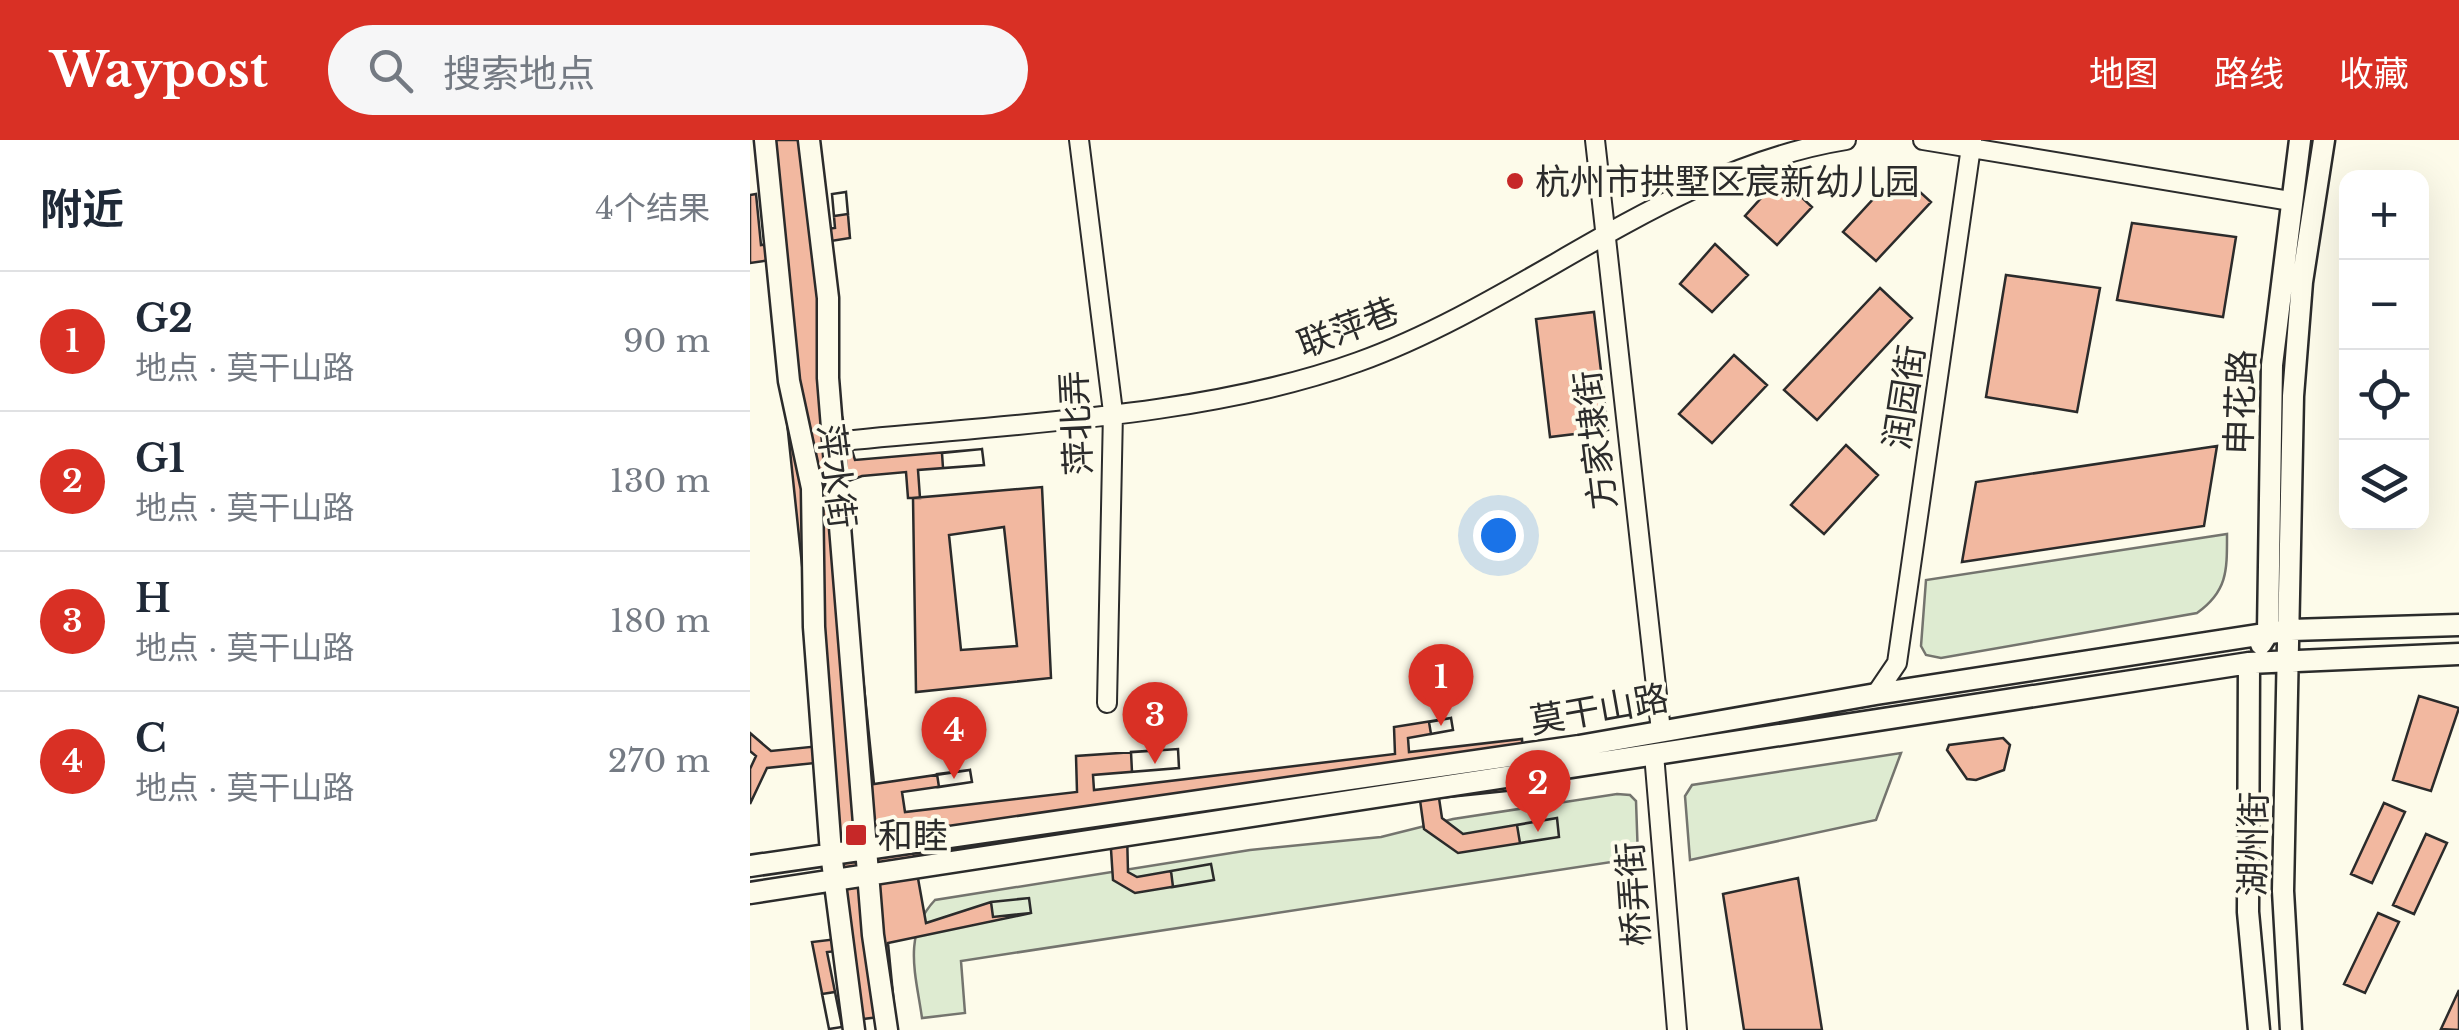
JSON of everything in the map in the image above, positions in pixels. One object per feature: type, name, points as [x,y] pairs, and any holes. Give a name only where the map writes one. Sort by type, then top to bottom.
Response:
[{"type":"main road","name":"萍水街","points":[[765,140],[790,381],[812,488],[814,627],[833,882],[854,1030]]},
{"type":"main road","name":"萍水街","points":[[809,140],[828,298],[833,442],[869,875],[886,1030]]},
{"type":"main road","name":"申花路","points":[[2268,633],[2272,366],[2300,140]]},
{"type":"main road","name":"申花路","points":[[2290,660],[2292,396],[2302,282],[2324,140]]},
{"type":"main road","name":"莫干山路","points":[[750,866],[1661,731],[2268,633],[2459,625]]},
{"type":"main road","points":[[2248,662],[2268,633]]},
{"type":"main road","name":"莫干山路","points":[[750,893],[2248,662],[2459,654]]},
{"type":"main road","name":"湖州街","points":[[2290,660],[2283,891],[2291,1030]]},
{"type":"main road","name":"湖州街","points":[[2248,662],[2248,912],[2260,1030]]},
{"type":"street","name":"萍北弄","points":[[1079,140],[1113,412],[1107,704]]},
{"type":"street","name":"方家埭街","points":[[1596,140],[1661,731]]},
{"type":"street","name":"联萍巷","points":[[833,442],[1113,412],[1271,389],[1359,362],[1455,320],[1731,170],[1800,148],[1846,140]]},
{"type":"street","points":[[1924,140],[1972,142],[2290,201]]},
{"type":"street","name":"润园街","points":[[1876,694],[1897,663],[1972,142]]},
{"type":"street","points":[[1897,663],[1921,687]]},
{"type":"street","name":"桥弄街","points":[[1654,754],[1677,1030]]},
{"type":"green space","points":[[2227,534],[2224,579],[2215,596],[2197,613],[1941,658],[1926,655],[1921,646],[1926,580]]},
{"type":"green space","points":[[1901,753],[1876,820],[1690,860],[1685,796],[1692,785]]},
{"type":"green space","points":[[1630,795],[1636,801],[1638,858],[961,961],[965,1013],[922,1018],[915,941],[918,927],[935,900],[1250,850],[1381,837],[1453,819]]},
{"type":"building","name":"和睦","points":[[757,140],[806,140],[817,230],[835,228],[832,194],[846,192],[850,238],[818,243],[838,403],[855,460],[982,449],[984,465],[918,470],[920,498],[908,498],[906,472],[862,476],[843,483],[874,784],[970,770],[972,782],[902,792],[905,812],[1077,792],[1076,756],[1178,749],[1179,768],[1093,775],[1094,790],[1395,754],[1394,727],[1451,718],[1453,730],[1408,738],[1409,752],[1522,739],[1525,789],[1439,798],[1442,818],[1463,834],[1557,818],[1559,837],[1458,853],[1424,829],[1420,800],[1127,832],[1128,872],[1137,877],[1211,864],[1214,880],[1135,893],[1113,880],[1110,834],[914,856],[926,923],[991,902],[1029,898],[1031,913],[888,943],[895,1015],[855,1020],[847,950],[827,952],[842,1027],[829,1029],[812,942],[846,938],[824,762],[767,768],[750,804],[750,769],[756,756],[750,751],[750,733],[771,751],[821,746],[770,260],[750,263],[750,195],[756,194],[761,245],[769,244]]},
{"type":"building","points":[[1898,172],[1931,202],[1876,261],[1843,232]]},
{"type":"building","points":[[1780,177],[1812,207],[1777,245],[1745,216]]},
{"type":"building","points":[[846,192],[848,214],[834,216],[832,194]]},
{"type":"building","points":[[2132,223],[2236,237],[2223,317],[2117,300]]},
{"type":"building","points":[[1715,244],[1748,275],[1712,312],[1680,284]]},
{"type":"building","points":[[2006,275],[2100,288],[2077,412],[1986,397]]},
{"type":"building","points":[[1880,288],[1912,318],[1817,420],[1784,390]]},
{"type":"building","points":[[1594,312],[1608,430],[1550,437],[1536,319]]},
{"type":"building","points":[[1734,355],[1767,385],[1712,443],[1679,414]]},
{"type":"building","points":[[1846,445],[1878,475],[1824,534],[1791,505]]},
{"type":"building","points":[[2217,446],[2204,526],[1962,562],[1976,482]]},
{"type":"building","points":[[982,449],[984,465],[943,468],[942,453]]},
{"type":"building","points":[[1042,487],[1051,678],[916,692],[913,498]],"holes":[[[1004,527],[1017,646],[961,650],[949,535]]]},
{"type":"building","points":[[2419,696],[2459,708],[2431,791],[2393,780]]},
{"type":"building","points":[[1451,718],[1453,730],[1431,734],[1429,722]]},
{"type":"building","points":[[2003,738],[2010,745],[2004,770],[1976,780],[1967,779],[1947,750],[1949,745]]},
{"type":"building","points":[[1178,749],[1179,768],[1132,772],[1131,752]]},
{"type":"building","points":[[970,770],[972,782],[939,787],[937,774]]},
{"type":"building","points":[[2384,803],[2405,812],[2372,883],[2351,874]]},
{"type":"building","points":[[1557,818],[1559,837],[1520,843],[1517,825]]},
{"type":"building","points":[[2426,834],[2447,843],[2414,914],[2393,905]]},
{"type":"building","points":[[1211,864],[1214,880],[1173,887],[1171,871]]},
{"type":"building","points":[[1798,878],[1822,1030],[1744,1030],[1723,894]]},
{"type":"building","points":[[1029,898],[1031,913],[993,917],[991,902]]},
{"type":"building","points":[[2378,913],[2399,922],[2365,993],[2344,984]]},
{"type":"building","points":[[2459,990],[2459,1030],[2441,1029]]},
{"type":"building","points":[[835,992],[842,1027],[829,1029],[822,994]]},
{"type":"place","name":"杭州市拱墅区宸新幼儿园","points":[[1515,181]]},
{"type":"place","name":"G2","points":[[1441,726]]},
{"type":"place","name":"H","points":[[1155,764]]},
{"type":"place","name":"C","points":[[954,779]]},
{"type":"place","name":"G1","points":[[1538,832]]},
{"type":"place","name":"和睦","points":[[856,835]]}]
